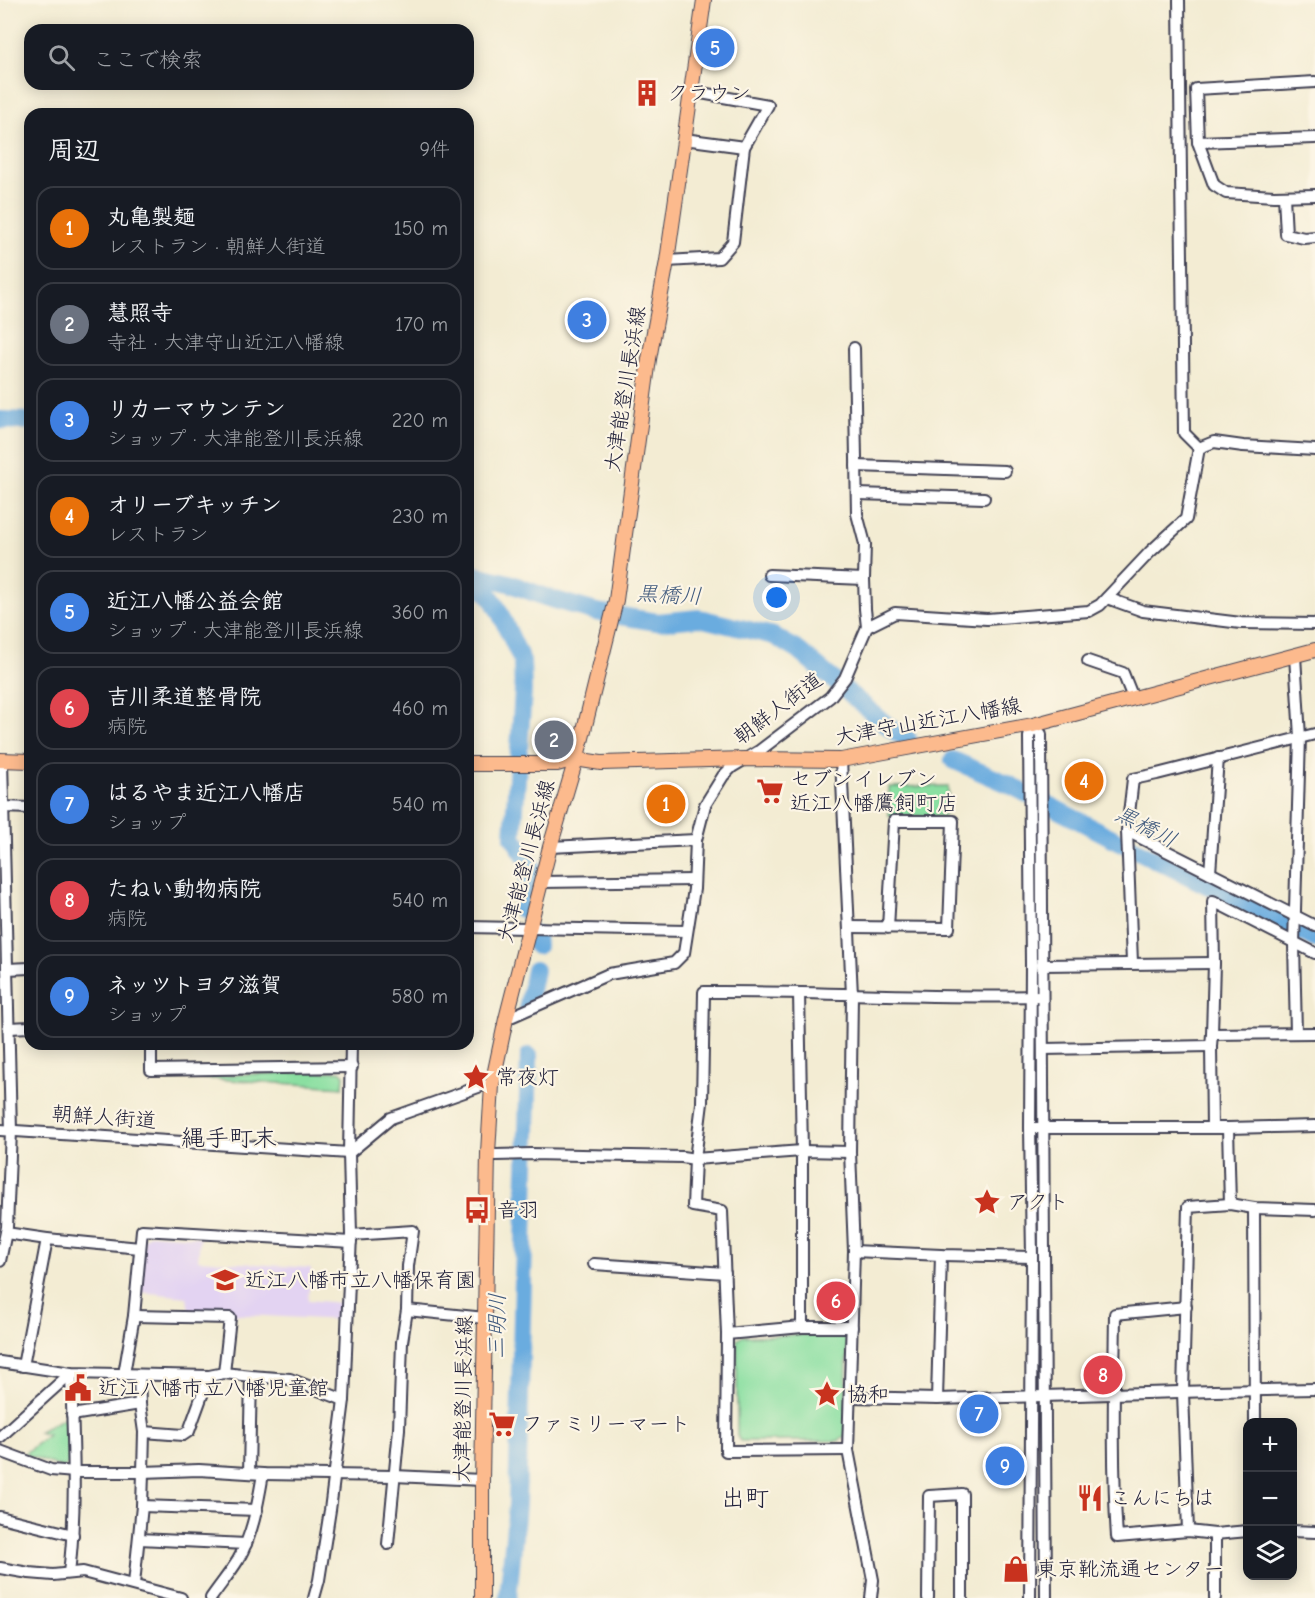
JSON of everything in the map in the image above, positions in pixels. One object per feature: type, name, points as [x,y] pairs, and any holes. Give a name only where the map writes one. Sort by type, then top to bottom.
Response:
[{"type":"main road","name":"大津能登川長浜線","points":[[482,1598],[488,1153],[492,1084],[506,1018],[616,600],[649,359],[667,261],[704,0]]},
{"type":"main road","name":"大津守山近江八幡線","points":[[474,764],[558,764],[575,759],[601,763],[744,759],[842,760],[1033,724],[1315,651]]},
{"type":"main road","points":[[1,760],[24,761]]},
{"type":"street","points":[[1179,0],[1184,433],[1199,448]]},
{"type":"street","points":[[1315,82],[1196,89],[1198,142],[1214,185],[1226,193],[1315,195]]},
{"type":"street","points":[[667,261],[719,258],[733,242],[744,147],[768,105],[690,92]]},
{"type":"street","points":[[1198,142],[1315,138]]},
{"type":"street","points":[[684,139],[744,147]]},
{"type":"street","points":[[1284,196],[1286,234],[1304,238],[1315,237]]},
{"type":"street","points":[[854,348],[857,514],[865,544],[864,579],[867,627],[895,613],[987,618],[1089,611],[1107,598],[1150,552],[1186,519],[1199,448]]},
{"type":"street","points":[[1199,448],[1214,442],[1315,450]]},
{"type":"street","points":[[856,466],[1005,471]]},
{"type":"street","points":[[858,494],[984,498]]},
{"type":"street","points":[[769,575],[864,579]]},
{"type":"street","points":[[1107,598],[1143,611],[1240,622],[1315,624]]},
{"type":"street","name":"朝鮮人街道","points":[[506,1018],[527,1011],[609,974],[674,963],[684,953],[694,880],[696,840],[705,805],[723,776],[732,767],[768,744],[830,697],[845,678],[867,627]]},
{"type":"street","points":[[1295,656],[1300,737],[1294,944],[1296,1033]]},
{"type":"street","points":[[1088,661],[1123,673],[1133,698]]},
{"type":"street","points":[[1030,1598],[1032,1257],[1029,737],[1033,724]]},
{"type":"street","points":[[1033,724],[1041,735],[1046,1598]]},
{"type":"street","points":[[1132,963],[1127,831],[1133,779],[1315,734]]},
{"type":"street","points":[[1210,873],[1218,758]]},
{"type":"street","points":[[0,1261],[5,1228],[9,1028],[1,760]]},
{"type":"street","points":[[842,760],[852,994],[850,1152],[854,1251],[848,1450],[873,1580],[872,1598]]},
{"type":"street","points":[[3,807],[24,808]]},
{"type":"street","points":[[849,927],[888,928],[949,928],[953,821],[894,821],[888,928]]},
{"type":"street","points":[[1127,831],[1315,926]]},
{"type":"street","points":[[550,847],[696,840]]},
{"type":"street","points":[[542,882],[694,880]]},
{"type":"street","points":[[1212,1128],[1213,900],[1315,953]]},
{"type":"street","points":[[474,927],[687,931]]},
{"type":"street","points":[[1042,964],[1214,963]]},
{"type":"street","points":[[7,969],[24,968]]},
{"type":"street","points":[[848,1450],[726,1451],[727,1334],[722,1211],[693,1206],[695,1159],[702,1103],[704,992],[1042,996]]},
{"type":"street","points":[[799,993],[802,1150],[801,1327]]},
{"type":"street","points":[[9,1028],[24,1028]]},
{"type":"street","points":[[1212,1034],[1315,1033]]},
{"type":"street","points":[[1043,1049],[1211,1046]]},
{"type":"street","points":[[151,1050],[151,1070],[352,1067]]},
{"type":"street","points":[[314,1598],[319,1580],[344,1400],[351,1238],[349,1153],[351,1050]]},
{"type":"street","points":[[349,1153],[391,1118],[492,1084]]},
{"type":"street","points":[[1030,1128],[1315,1126]]},
{"type":"street","points":[[1228,1128],[1230,1204]]},
{"type":"street","name":"朝鮮人街道","points":[[6,1130],[349,1153]]},
{"type":"street","points":[[488,1153],[695,1159],[802,1150],[850,1152]]},
{"type":"street","points":[[1188,1531],[1183,1392],[1188,1207],[1230,1204],[1254,1208],[1315,1210]]},
{"type":"street","points":[[1254,1208],[1255,1418]]},
{"type":"street","points":[[5,1228],[47,1239],[140,1248]]},
{"type":"street","points":[[124,1374],[134,1316],[142,1230],[351,1238],[413,1231],[402,1341],[399,1429],[388,1544]]},
{"type":"street","points":[[24,1366],[47,1239]]},
{"type":"street","points":[[854,1251],[1032,1257]]},
{"type":"street","points":[[937,1399],[941,1255]]},
{"type":"street","points":[[594,1264],[725,1273]]},
{"type":"street","points":[[1186,1307],[1115,1314],[1112,1395],[1117,1537],[1188,1531],[1215,1534],[1243,1531]]},
{"type":"street","points":[[406,1310],[485,1318]]},
{"type":"street","points":[[134,1316],[230,1318],[224,1373]]},
{"type":"street","points":[[727,1334],[801,1327],[852,1327]]},
{"type":"street","points":[[0,1362],[71,1373],[209,1376],[224,1373],[290,1379],[344,1400]]},
{"type":"street","points":[[69,1573],[75,1472],[71,1373]]},
{"type":"street","points":[[0,1437],[71,1373]]},
{"type":"street","points":[[134,1584],[142,1506],[144,1432],[139,1375]]},
{"type":"street","points":[[144,1432],[183,1435],[189,1431],[209,1376]]},
{"type":"street","points":[[249,1473],[251,1376]]},
{"type":"street","points":[[851,1397],[937,1399],[1315,1389]]},
{"type":"street","points":[[72,1415],[140,1404]]},
{"type":"street","points":[[0,1451],[51,1470],[75,1472],[143,1473],[200,1470],[482,1480]]},
{"type":"street","points":[[210,1598],[246,1544],[257,1510],[263,1474]]},
{"type":"street","points":[[928,1598],[929,1496],[962,1494],[962,1598]]},
{"type":"street","points":[[142,1506],[257,1510]]},
{"type":"street","points":[[0,1517],[73,1535]]},
{"type":"street","points":[[1297,1531],[1315,1532]]},
{"type":"street","points":[[1215,1534],[1215,1598]]},
{"type":"street","points":[[139,1539],[246,1544]]},
{"type":"street","points":[[0,1568],[28,1574],[53,1575],[83,1572],[181,1598]]},
{"type":"shaded area","name":"近江八幡市立八幡保育園","points":[[150,1234],[200,1237],[198,1260],[311,1268],[308,1300],[340,1303],[341,1320],[189,1312],[187,1297],[140,1292],[144,1239]]},
{"type":"green space","points":[[948,786],[948,809],[943,816],[889,816],[889,787]]},
{"type":"green space","points":[[340,1071],[344,1075],[343,1087],[198,1078],[198,1076]]},
{"type":"green space","points":[[840,1334],[847,1341],[846,1436],[838,1441],[740,1441],[737,1436],[737,1340],[743,1336]]},
{"type":"green space","points":[[66,1417],[70,1462],[63,1468],[24,1454],[48,1435],[38,1432]]},
{"type":"waterway","name":"黒橋川","points":[[0,420],[24,421]]},
{"type":"waterway","name":"黒橋川","points":[[474,574],[509,583],[545,597],[596,612],[657,622],[699,618],[774,636],[799,651],[894,731],[908,739]]},
{"type":"waterway","name":"三明川","points":[[474,577],[491,597],[522,661],[523,691],[513,837],[532,866],[521,909]]},
{"type":"waterway","name":"黒橋川","points":[[953,760],[1008,784],[1315,939]]},
{"type":"waterway","name":"三明川","points":[[536,935],[537,946]]},
{"type":"waterway","name":"三明川","points":[[528,1005],[535,970]]},
{"type":"waterway","name":"三明川","points":[[508,1598],[517,1505],[529,1056]]},
{"type":"place","name":"近江八幡公益会館","points":[[715,48]]},
{"type":"place","name":"クラウン","points":[[647,93]]},
{"type":"place","name":"リカーマウンテン","points":[[587,320]]},
{"type":"place","name":"慧照寺","points":[[554,740]]},
{"type":"place","name":"オリーブキッチン","points":[[1084,781]]},
{"type":"place","name":"セブンイレブン 近江八幡鷹飼町店","points":[[770,791]]},
{"type":"place","name":"丸亀製麺","points":[[666,804]]},
{"type":"place","name":"常夜灯","points":[[476,1077]]},
{"type":"place","name":"アクト","points":[[987,1202]]},
{"type":"place","name":"音羽","points":[[477,1210]]},
{"type":"place","name":"近江八幡市立八幡保育園","points":[[225,1280]]},
{"type":"place","name":"吉川柔道整骨院","points":[[836,1301]]},
{"type":"place","name":"たねい動物病院","points":[[1103,1375]]},
{"type":"place","name":"近江八幡市立八幡児童館","points":[[78,1388]]},
{"type":"place","name":"協和","points":[[827,1394]]},
{"type":"place","name":"はるやま近江八幡店","points":[[979,1414]]},
{"type":"place","name":"ファミリーマート","points":[[502,1424]]},
{"type":"place","name":"ネッツトヨタ滋賀","points":[[1005,1466]]},
{"type":"place","name":"こんにちは","points":[[1090,1498]]},
{"type":"place","name":"東京靴流通センター","points":[[1016,1569]]},
{"type":"district","name":"縄手町末","points":[[229,1138]]},
{"type":"district","name":"出町","points":[[745,1498]]}]
